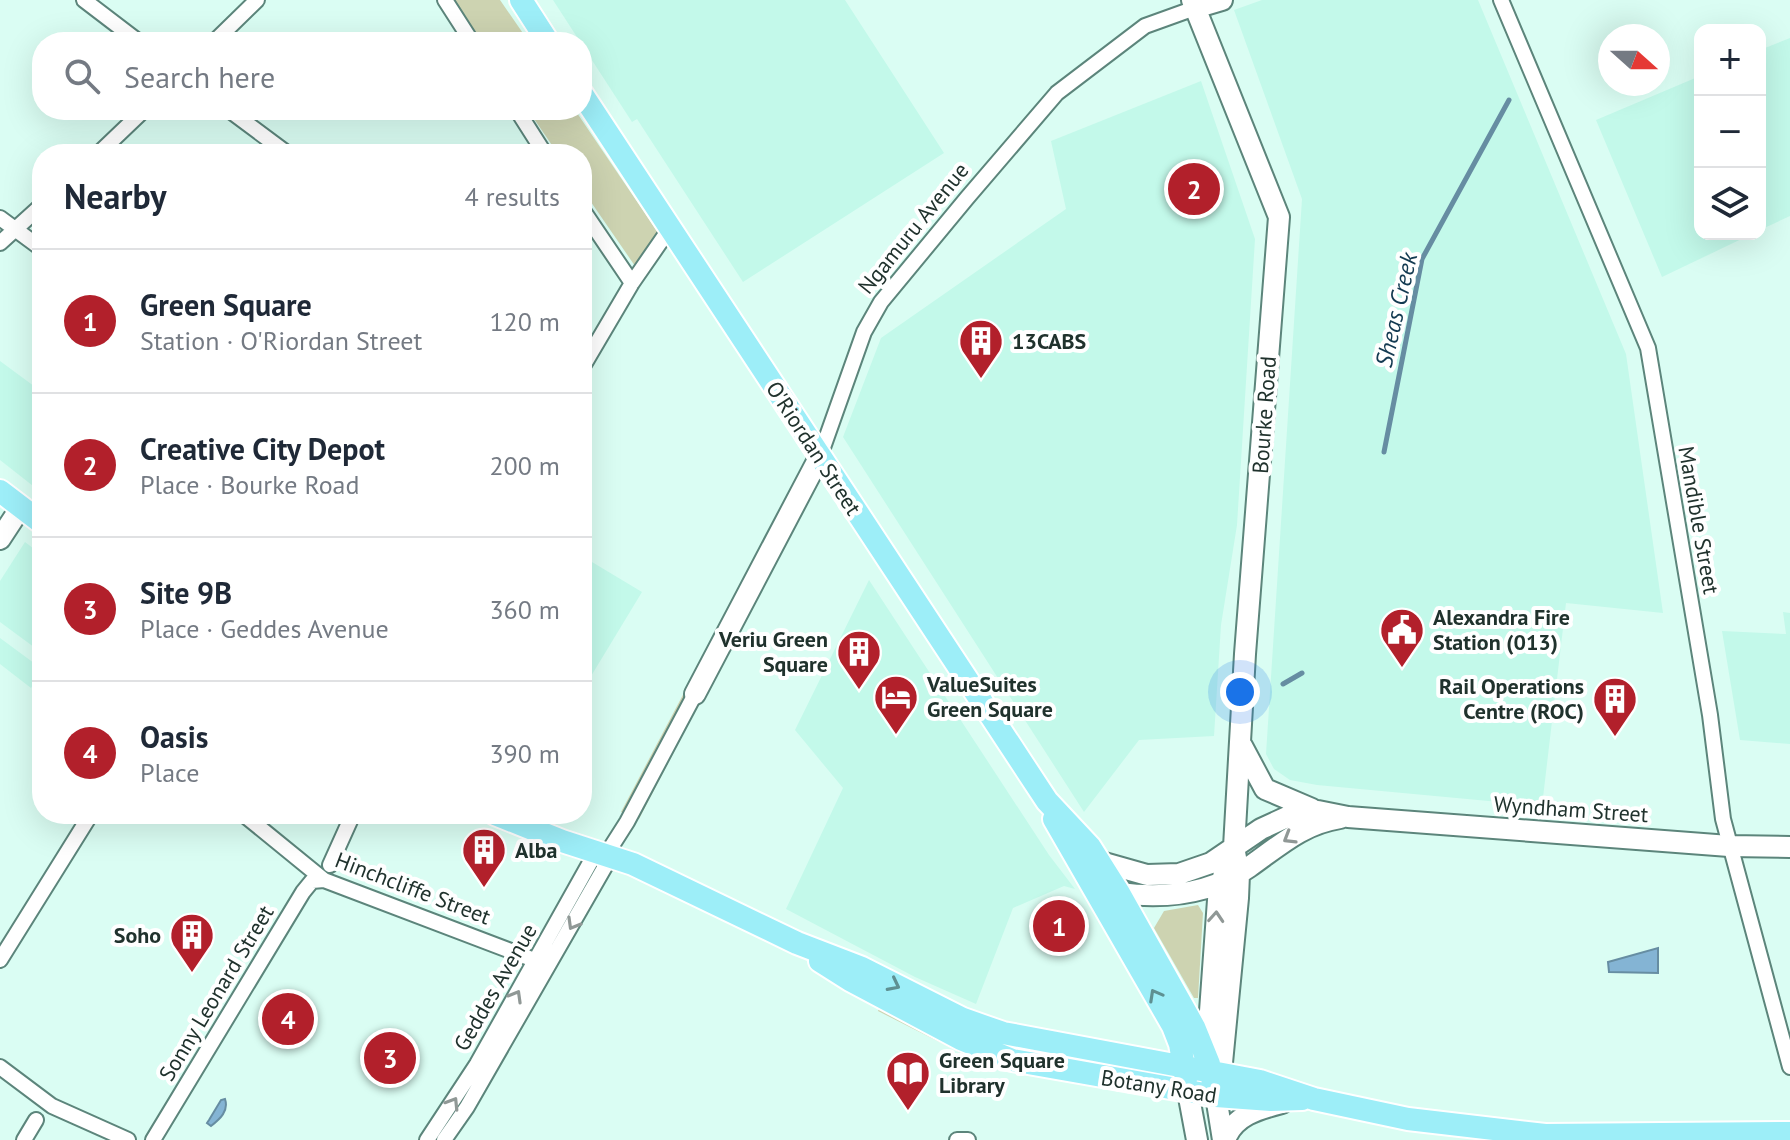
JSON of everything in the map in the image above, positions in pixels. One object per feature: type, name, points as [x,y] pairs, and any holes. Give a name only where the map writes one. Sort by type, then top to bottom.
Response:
[{"type":"main road","points":[[521,0],[542,32]]},
{"type":"main road","points":[[1194,4],[1222,0]]},
{"type":"main road","name":"Bourke Road","points":[[1194,4],[1279,217],[1245,654],[1234,847],[1204,1066],[1216,1096]]},
{"type":"main road","name":"O'Riordan Street","points":[[592,109],[1094,868],[1180,1044],[1204,1066]]},
{"type":"main road","name":"Ngamuru Avenue","points":[[695,694],[820,456]]},
{"type":"main road","points":[[0,491],[32,515]]},
{"type":"main road","points":[[0,539],[21,507]]},
{"type":"main road","points":[[1241,742],[1265,789],[1318,811]]},
{"type":"main road","name":"Wyndham Street","points":[[1094,868],[1172,876],[1203,867],[1261,829],[1294,813],[1318,811],[1348,817],[1729,846],[1790,847]]},
{"type":"main road","name":"Wyndham Street","points":[[1119,893],[1173,895],[1200,890],[1230,877],[1301,831],[1320,822],[1348,817]]},
{"type":"main road","name":"Botany Road","points":[[522,824],[686,887],[797,943],[862,968],[963,1019],[997,1032],[1204,1066],[1273,1084],[1314,1099],[1408,1119],[1545,1135],[1790,1133]]},
{"type":"main road","name":"O'Riordan Street","points":[[1094,868],[1100,886],[1119,893],[1186,1010],[1204,1066],[1188,1092]]},
{"type":"main road","name":"Botany Road","points":[[797,943],[850,980],[989,1052],[1034,1065],[1188,1092],[1271,1100],[1314,1099]]},
{"type":"main road","points":[[1188,1092],[1197,1140]]},
{"type":"main road","points":[[1216,1096],[1224,1140]]},
{"type":"main road","points":[[1224,1140],[1233,1126],[1248,1114],[1272,1106],[1314,1099]]},
{"type":"street","points":[[84,0],[126,32]]},
{"type":"street","points":[[445,0],[466,32]]},
{"type":"street","name":"Mandible Street","points":[[1501,0],[1648,348],[1710,715],[1721,810],[1790,1067]]},
{"type":"street","points":[[224,32],[254,1]]},
{"type":"street","name":"Ngamuru Avenue","points":[[820,456],[864,332],[881,302],[1057,93],[1145,26],[1194,4]]},
{"type":"street","points":[[108,144],[134,120]]},
{"type":"street","points":[[242,120],[275,144]]},
{"type":"street","points":[[523,120],[539,144]]},
{"type":"street","points":[[0,243],[32,214]]},
{"type":"street","points":[[0,218],[32,242]]},
{"type":"street","points":[[592,224],[632,283]]},
{"type":"street","points":[[592,351],[632,283],[670,228]]},
{"type":"street","name":"Ngamuru Avenue","points":[[605,854],[627,822],[695,694]]},
{"type":"street","points":[[0,960],[85,824]]},
{"type":"street","name":"Hinchcliffe Street","points":[[255,824],[324,880],[537,961]]},
{"type":"street","points":[[330,865],[348,824]]},
{"type":"street","name":"Geddes Avenue","points":[[427,1140],[448,1112],[537,961],[605,854]]},
{"type":"street","name":"Geddes Avenue","points":[[444,1140],[467,1107],[532,996],[605,854]]},
{"type":"street","name":"Sonny Leonard Street","points":[[153,1140],[303,892],[312,881],[324,880]]},
{"type":"street","points":[[0,1067],[61,1111],[128,1140]]},
{"type":"street","points":[[24,1140],[36,1120]]},
{"type":"street","points":[[957,1140],[968,1140]]},
{"type":"shaded area","points":[[452,0],[500,0],[522,32],[474,32]]},
{"type":"shaded area","points":[[553,0],[845,0],[944,153],[743,282],[637,119],[632,122],[592,60],[592,32],[574,32]]},
{"type":"shaded area","points":[[1262,0],[1478,0],[1626,354],[1663,613],[1566,603],[1542,806],[1290,780],[1274,769],[1266,754],[1302,199],[1234,10]]},
{"type":"shaded area","points":[[1790,38],[1790,216],[1766,227],[1766,96],[1766,48]]},
{"type":"shaded area","points":[[1694,79],[1694,240],[1739,240],[1662,277],[1596,120],[1653,96],[1670,96],[1670,89]]},
{"type":"shaded area","points":[[1201,81],[1255,239],[1237,525],[1221,625],[1214,736],[1139,740],[1084,812],[843,437],[881,338],[1066,209],[1051,141]]},
{"type":"shaded area","points":[[535,120],[582,120],[663,240],[635,266],[592,204],[592,144],[551,144]]},
{"type":"shaded area","points":[[0,361],[32,385],[32,485],[0,460]]},
{"type":"shaded area","points":[[25,542],[32,547],[32,646],[0,622],[0,581]]},
{"type":"shaded area","points":[[592,562],[642,592],[592,674]]},
{"type":"shaded area","points":[[869,580],[1049,855],[1075,889],[1064,886],[1013,908],[976,1004],[915,977],[786,909],[843,788],[795,730]]},
{"type":"shaded area","points":[[1783,612],[1790,613],[1790,744],[1740,740],[1722,631],[1786,634]]},
{"type":"shaded area","points":[[0,638],[32,662],[31,688],[0,664]]},
{"type":"shaded area","points":[[686,689],[702,698],[639,819],[621,812]]},
{"type":"shaded area","points":[[1198,905],[1203,913],[1198,998],[1194,998],[1154,928],[1164,911]]},
{"type":"shaded area","points":[[880,1006],[970,1054],[969,1057],[878,1011]]},
{"type":"water","points":[[1658,948],[1658,973],[1609,972],[1608,962]]},
{"type":"water","points":[[225,1099],[225,1111],[211,1126],[207,1123],[221,1100]]},
{"type":"waterway","name":"Sheas Creek","points":[[1384,452],[1422,259],[1509,100]]},
{"type":"waterway","name":"Sheas Creek","points":[[1283,684],[1302,673]]},
{"type":"place","name":"Creative City Depot","points":[[1194,189]]},
{"type":"place","name":"13CABS","points":[[981,380]]},
{"type":"place","name":"Alexandra Fire Station (013)","points":[[1402,669]]},
{"type":"place","name":"Veriu Green Square","points":[[859,691]]},
{"type":"place","name":"ValueSuites Green Square","points":[[896,736]]},
{"type":"place","name":"Rail Operations Centre (ROC)","points":[[1615,738]]},
{"type":"place","name":"Alba","points":[[484,889]]},
{"type":"place","name":"Green Square","points":[[1059,926]]},
{"type":"place","name":"Soho","points":[[192,974]]},
{"type":"place","name":"Oasis","points":[[288,1019]]},
{"type":"place","name":"Site 9B","points":[[390,1058]]},
{"type":"place","name":"Green Square Library","points":[[908,1112]]}]
